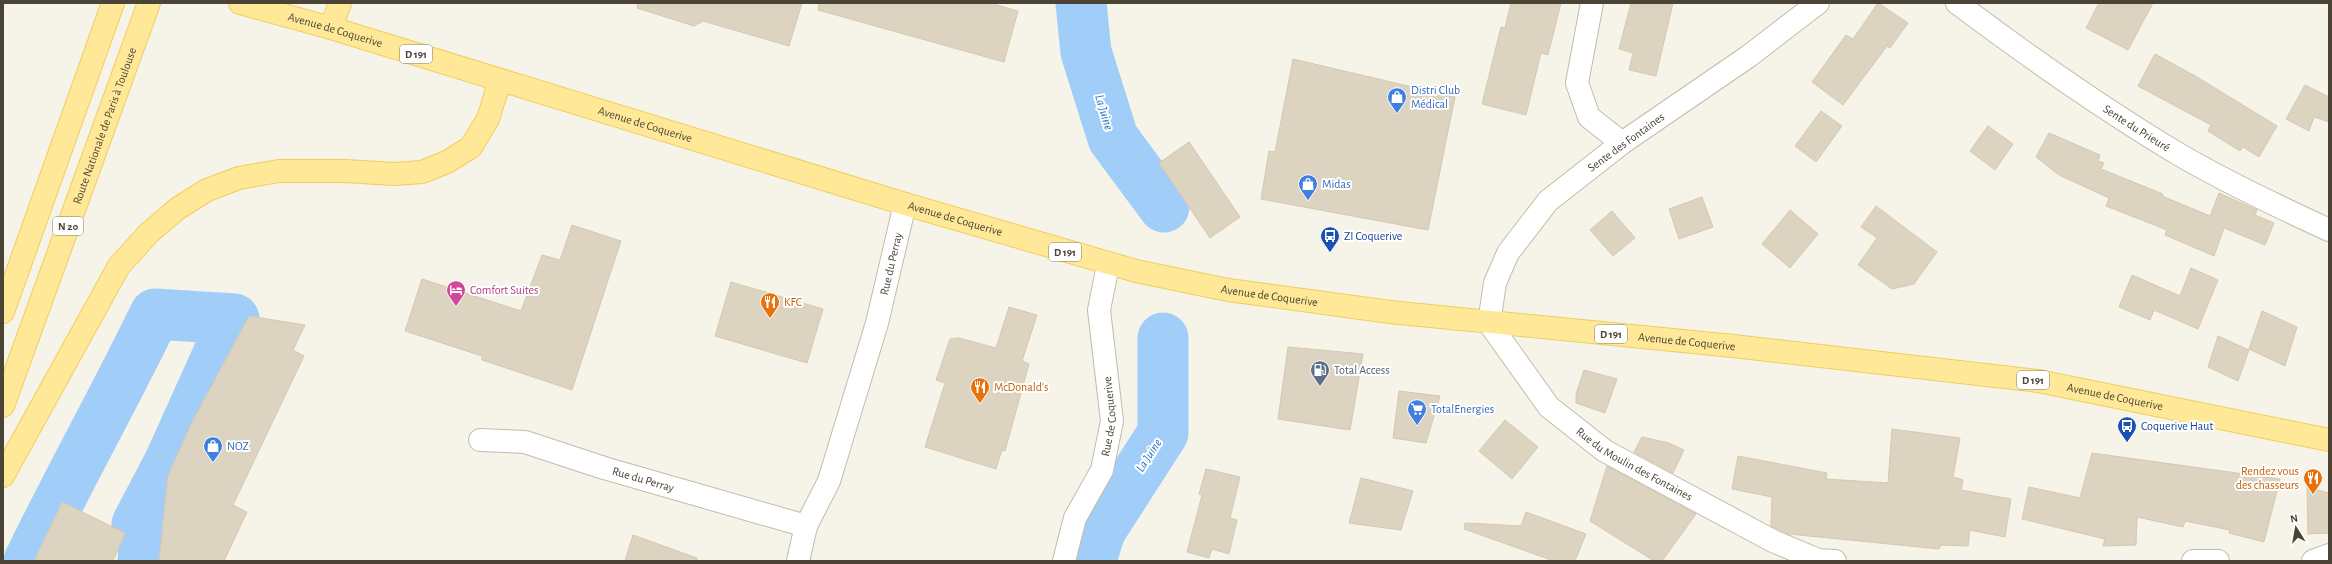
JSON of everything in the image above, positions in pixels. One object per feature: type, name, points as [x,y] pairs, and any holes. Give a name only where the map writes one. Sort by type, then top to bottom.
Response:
[{"type":"main road","name":"N 20","points":[[3,312],[100,35],[113,3]]},
{"type":"main road","name":"Route Nationale de Paris à Toulouse","points":[[3,406],[149,3]]},
{"type":"main road","points":[[331,28],[340,3]]},
{"type":"main road","name":"Avenue de Coquerive","points":[[244,4],[331,28],[1108,265],[1228,290],[1489,323],[1733,346],[2038,381],[2329,440]]},
{"type":"main road","points":[[3,476],[119,266],[149,233],[177,209],[207,190],[239,178],[279,171],[345,171],[394,174],[422,172],[447,162],[471,148],[488,120],[500,80]]},
{"type":"street","points":[[1592,3],[1577,84],[1589,117],[1622,143]]},
{"type":"street","name":"Sente des Fontaines","points":[[1489,323],[1495,283],[1508,253],[1548,202],[1622,143],[1749,56],[1818,3]]},
{"type":"street","name":"Sente du Prieuré","points":[[1957,3],[2025,55],[2181,155],[2276,206],[2329,230]]},
{"type":"street","name":"Rue du Perray","points":[[798,561],[806,526],[829,481],[877,323],[905,204]]},
{"type":"street","name":"Rue de Coquerive","points":[[1064,561],[1075,518],[1102,470],[1112,421],[1099,310],[1108,265]]},
{"type":"street","name":"Rue du Moulin des Fontaines","points":[[1489,323],[1549,407],[1605,451],[1773,541],[1822,561]]},
{"type":"street","name":"Rue du Perray","points":[[480,440],[525,442],[611,470],[806,526]]},
{"type":"street","points":[[2313,561],[2329,555]]},
{"type":"street","points":[[2193,561],[2218,561]]},
{"type":"building","points":[[638,3],[802,3],[789,46],[703,21],[694,26],[637,8]]},
{"type":"building","points":[[819,3],[990,3],[1018,11],[1004,62],[818,10]]},
{"type":"building","points":[[1511,3],[1561,3],[1548,55],[1541,53],[1526,115],[1482,104],[1501,27],[1505,28]]},
{"type":"building","points":[[1631,3],[1673,3],[1656,76],[1629,70],[1633,53],[1619,49]]},
{"type":"building","points":[[1878,3],[1908,23],[1890,48],[1887,46],[1843,105],[1812,82],[1846,35],[1853,39]]},
{"type":"building","points":[[2099,3],[2153,3],[2128,50],[2086,28]]},
{"type":"building","points":[[2155,54],[2197,77],[2277,126],[2259,157],[2243,147],[2240,151],[2208,131],[2211,125],[2138,86]]},
{"type":"building","points":[[1293,59],[1455,97],[1428,230],[1261,199],[1269,151],[1275,152]]},
{"type":"building","points":[[2305,85],[2329,97],[2329,122],[2314,117],[2309,131],[2286,119]]},
{"type":"building","points":[[1821,111],[1842,126],[1816,162],[1795,146]]},
{"type":"building","points":[[1988,126],[2013,144],[1995,170],[1970,151]]},
{"type":"building","points":[[2049,133],[2100,155],[2098,161],[2104,163],[2101,169],[2163,194],[2162,196],[2210,216],[2219,193],[2257,210],[2255,215],[2274,223],[2265,245],[2224,228],[2214,256],[2165,235],[2167,230],[2106,206],[2109,198],[2059,175],[2036,157]]},
{"type":"building","points":[[1189,142],[1240,217],[1210,238],[1159,163]]},
{"type":"building","points":[[1702,197],[1713,227],[1679,239],[1669,209]]},
{"type":"building","points":[[1876,206],[1937,252],[1914,284],[1892,289],[1858,265],[1877,238],[1861,227]]},
{"type":"building","points":[[1790,210],[1818,234],[1790,268],[1762,244]]},
{"type":"building","points":[[1612,211],[1635,238],[1613,256],[1590,230]]},
{"type":"building","name":"Comfort Suites","points":[[572,225],[621,241],[572,390],[482,360],[482,356],[405,331],[422,279],[521,311],[542,255],[560,260]]},
{"type":"building","points":[[2191,268],[2218,280],[2198,329],[2154,310],[2150,320],[2119,307],[2132,275],[2180,296]]},
{"type":"building","name":"KFC","points":[[731,282],[823,309],[807,363],[715,336]]},
{"type":"building","name":"McDonald's","points":[[1009,307],[1037,315],[1022,361],[1029,364],[1005,451],[1002,450],[996,469],[925,447],[945,383],[936,380],[950,339],[959,338],[996,348]]},
{"type":"building","points":[[2262,311],[2297,327],[2285,366],[2249,349]]},
{"type":"building","name":"NOZ","points":[[249,316],[305,325],[293,350],[304,356],[233,505],[247,512],[224,561],[159,561],[168,475],[193,420]]},
{"type":"building","points":[[2218,336],[2249,350],[2238,381],[2208,367]]},
{"type":"building","name":"Total Access","points":[[1288,347],[1363,354],[1350,430],[1278,419]]},
{"type":"building","points":[[1584,370],[1617,379],[1605,413],[1576,403],[1576,394]]},
{"type":"building","name":"TotalEnergies","points":[[1399,391],[1440,396],[1426,443],[1393,438]]},
{"type":"building","points":[[1505,420],[1538,447],[1512,479],[1479,451]]},
{"type":"building","points":[[1892,429],[1960,438],[1953,477],[1963,480],[1961,490],[2011,499],[2005,537],[1970,530],[1968,546],[1941,545],[1939,549],[1789,534],[1771,526],[1772,497],[1732,489],[1738,456],[1827,473],[1826,479],[1888,483]]},
{"type":"building","points":[[1642,437],[1669,443],[1684,450],[1673,473],[1634,452]]},
{"type":"building","points":[[2092,453],[2280,479],[2264,542],[2229,533],[2230,530],[2185,521],[2183,527],[2137,517],[2136,545],[2103,546],[2105,539],[2022,519],[2029,487],[2080,498]]},
{"type":"building","points":[[1607,466],[1696,514],[1662,561],[1654,561],[1590,521]]},
{"type":"building","points":[[1206,469],[1240,477],[1230,518],[1237,520],[1229,554],[1212,549],[1209,558],[1187,552],[1202,495],[1199,494]]},
{"type":"building","points":[[1361,478],[1413,491],[1401,530],[1349,523]]},
{"type":"building","points":[[2307,487],[2329,493],[2329,533],[2308,534]]},
{"type":"building","points":[[62,502],[125,533],[113,561],[34,561]]},
{"type":"building","points":[[1526,512],[1586,534],[1575,561],[1554,561],[1464,529],[1465,523],[1521,526]]},
{"type":"building","points":[[633,535],[697,558],[697,561],[625,561]]},
{"type":"waterway","name":"La Juine","points":[[1081,3],[1086,52],[1113,138],[1164,207]]},
{"type":"waterway","points":[[29,561],[155,314],[234,319],[170,461],[137,524],[144,548],[143,561]]},
{"type":"waterway","name":"La Juine","points":[[1091,561],[1100,531],[1163,433],[1163,338]]},
{"type":"place","name":"Distri Club Médical","points":[[1397,114]]},
{"type":"place","name":"Midas","points":[[1308,201]]},
{"type":"place","name":"ZI Coquerive","points":[[1330,253]]},
{"type":"place","name":"Comfort Suites","points":[[456,307]]},
{"type":"place","name":"KFC","points":[[770,319]]},
{"type":"place","name":"Total Access","points":[[1320,387]]},
{"type":"place","name":"McDonald's","points":[[980,404]]},
{"type":"place","name":"TotalEnergies","points":[[1417,426]]},
{"type":"place","name":"Coquerive Haut","points":[[2127,443]]},
{"type":"place","name":"NOZ","points":[[213,463]]},
{"type":"place","name":"Rendez vous des chasseurs","points":[[2313,495]]}]
